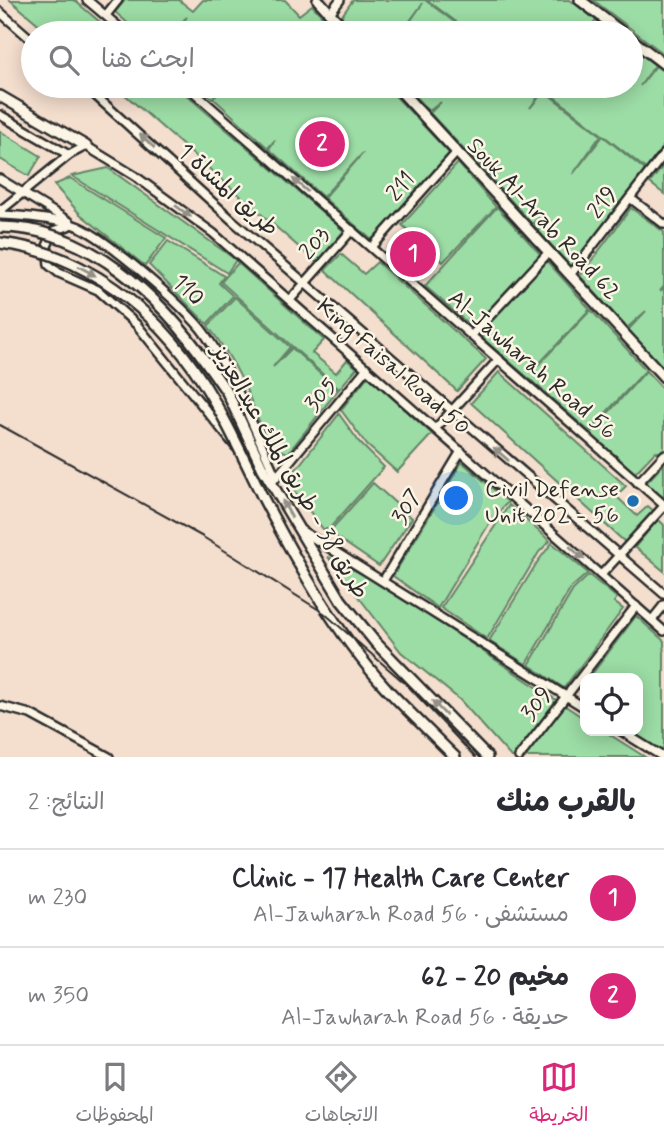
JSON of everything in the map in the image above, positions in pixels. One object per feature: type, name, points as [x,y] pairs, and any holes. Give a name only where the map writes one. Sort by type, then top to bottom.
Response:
[{"type":"main road","points":[[318,0],[337,21]]},
{"type":"main road","points":[[580,0],[607,21]]},
{"type":"main road","points":[[643,48],[664,64]]},
{"type":"main road","points":[[0,96],[86,146]]},
{"type":"main road","name":"Souk Al-Arab Road 62","points":[[407,98],[664,377]]},
{"type":"main road","name":"طريق 38 - طريق الملك عبدالعزيز","points":[[0,227],[14,227],[63,240],[113,265],[159,303],[184,330],[227,392],[299,530],[341,600],[375,642],[487,757]]},
{"type":"main road","name":"طريق 38 - طريق الملك عبدالعزيز","points":[[0,243],[46,251],[96,276],[124,295],[164,334],[201,380],[294,557],[352,646],[386,687],[455,757]]},
{"type":"street","points":[[87,0],[113,21]]},
{"type":"street","points":[[106,15],[118,0]]},
{"type":"street","points":[[330,13],[340,0]]},
{"type":"street","points":[[0,12],[21,30]]},
{"type":"street","name":"طريق المشاة 1","points":[[98,98],[305,282],[664,594]]},
{"type":"street","name":"Al-Jawharah Road 56","points":[[201,98],[664,506]]},
{"type":"street","points":[[0,115],[69,155]]},
{"type":"street","points":[[0,212],[69,155],[86,146]]},
{"type":"street","name":"King Faisal Road 50","points":[[86,146],[135,176],[213,233],[664,631]]},
{"type":"street","name":"211","points":[[372,247],[457,152]]},
{"type":"street","name":"219","points":[[570,275],[664,154]]},
{"type":"street","points":[[0,179],[76,226]]},
{"type":"street","points":[[630,198],[664,224]]},
{"type":"street","name":"110","points":[[0,212],[76,226],[159,286],[204,332],[229,374],[274,480]]},
{"type":"street","points":[[76,226],[54,231],[47,246],[49,265],[59,273],[98,290],[137,325],[240,453]]},
{"type":"street","name":"203","points":[[289,300],[352,230]]},
{"type":"street","points":[[472,335],[549,252]]},
{"type":"street","points":[[436,428],[499,359]]},
{"type":"street","name":"305","points":[[274,480],[367,368]]},
{"type":"street","name":"307","points":[[383,581],[461,450]]},
{"type":"street","points":[[639,482],[664,455]]},
{"type":"street","points":[[601,575],[664,506]]},
{"type":"street","points":[[299,530],[580,705]]},
{"type":"street","points":[[652,620],[664,605]]},
{"type":"street","name":"309","points":[[519,757],[636,606]]},
{"type":"street","points":[[0,706],[30,715],[109,757]]},
{"type":"street","points":[[629,736],[663,757]]},
{"type":"green space","points":[[10,0],[74,0],[99,21],[35,21]]},
{"type":"green space","points":[[125,0],[179,0],[193,11],[203,0],[285,0],[299,15],[312,5],[327,21],[184,21],[187,17],[183,21],[125,21],[115,12]]},
{"type":"green space","points":[[353,0],[425,0],[453,21],[410,21],[423,3],[410,21],[345,21],[341,17]]},
{"type":"green space","points":[[427,0],[570,0],[596,20],[595,21],[455,21]]},
{"type":"green space","points":[[593,0],[664,0],[664,54],[643,38],[643,21],[621,21]]},
{"type":"green space","points":[[643,56],[655,65],[643,82]]},
{"type":"green space","points":[[656,66],[664,72],[664,145],[646,169],[555,98],[643,98],[643,82]]},
{"type":"green space","points":[[129,98],[190,98],[344,231],[317,263]]},
{"type":"green space","points":[[213,98],[397,98],[450,154],[373,241],[324,198],[363,153],[323,197],[269,149],[275,140],[268,148]]},
{"type":"green space","points":[[417,98],[537,98],[530,108],[538,98],[553,98],[601,135],[573,174],[603,136],[645,170],[571,267],[534,226],[539,218],[532,224],[481,167],[492,156],[479,166],[430,113],[441,102],[429,111]]},
{"type":"green space","points":[[0,131],[41,156],[29,176],[0,159]]},
{"type":"green space","points":[[458,163],[496,207],[443,262],[402,225]]},
{"type":"green space","points":[[664,165],[664,194],[650,183]]},
{"type":"green space","points":[[108,168],[236,260],[227,273],[72,176]]},
{"type":"green space","points":[[70,178],[166,238],[145,266],[80,214],[54,185]]},
{"type":"green space","points":[[497,207],[541,255],[473,328],[425,286]]},
{"type":"green space","points":[[631,208],[664,232],[664,286],[660,291],[664,288],[664,369],[628,330],[646,311],[627,328],[580,276]]},
{"type":"green space","points":[[168,241],[224,276],[219,283],[233,296],[207,324],[149,265]]},
{"type":"green space","points":[[341,254],[364,274],[377,262],[486,359],[457,391],[325,270]]},
{"type":"green space","points":[[547,261],[590,309],[537,366],[591,310],[646,370],[589,431],[478,334]]},
{"type":"green space","points":[[238,263],[324,340],[312,353],[336,373],[347,360],[357,368],[339,389],[221,282]]},
{"type":"green space","points":[[235,297],[290,347],[273,367],[292,348],[338,390],[288,453],[280,450],[271,453],[238,372],[208,326]]},
{"type":"green space","points":[[646,371],[664,390],[664,448],[659,453],[656,451],[635,473],[590,433]]},
{"type":"green space","points":[[499,372],[626,486],[616,496],[637,516],[648,506],[656,513],[626,543],[471,403]]},
{"type":"green space","points":[[368,376],[432,434],[397,472],[367,445],[341,410]]},
{"type":"green space","points":[[339,414],[360,443],[384,467],[329,529],[323,529],[287,481]]},
{"type":"green space","points":[[462,462],[508,502],[492,519],[438,608],[393,576]]},
{"type":"green space","points":[[664,464],[664,498],[646,483]]},
{"type":"green space","points":[[373,483],[412,518],[379,566],[329,532]]},
{"type":"green space","points":[[509,505],[550,541],[539,552],[487,639],[441,608]]},
{"type":"green space","points":[[658,519],[664,525],[664,571],[635,547]]},
{"type":"green space","points":[[552,543],[588,573],[571,588],[526,664],[489,641]]},
{"type":"green space","points":[[328,557],[378,582],[580,716],[580,736],[612,736],[645,757],[511,757],[460,700],[401,652]]},
{"type":"green space","points":[[589,575],[617,598],[614,602],[623,609],[564,688],[529,665],[573,590]]},
{"type":"green space","points":[[636,616],[664,641],[664,746],[661,751],[638,736],[643,736],[643,673],[593,673]]},
{"type":"railway","points":[[0,425],[203,537],[324,613],[407,685],[475,757]]},
{"type":"place","name":"مخيم 20 - 62","points":[[322,144]]},
{"type":"place","name":"Clinic - 17 Health Care Center","points":[[413,254]]},
{"type":"place","name":"Civil Defense Unit 202 - 56","points":[[633,501]]}]
